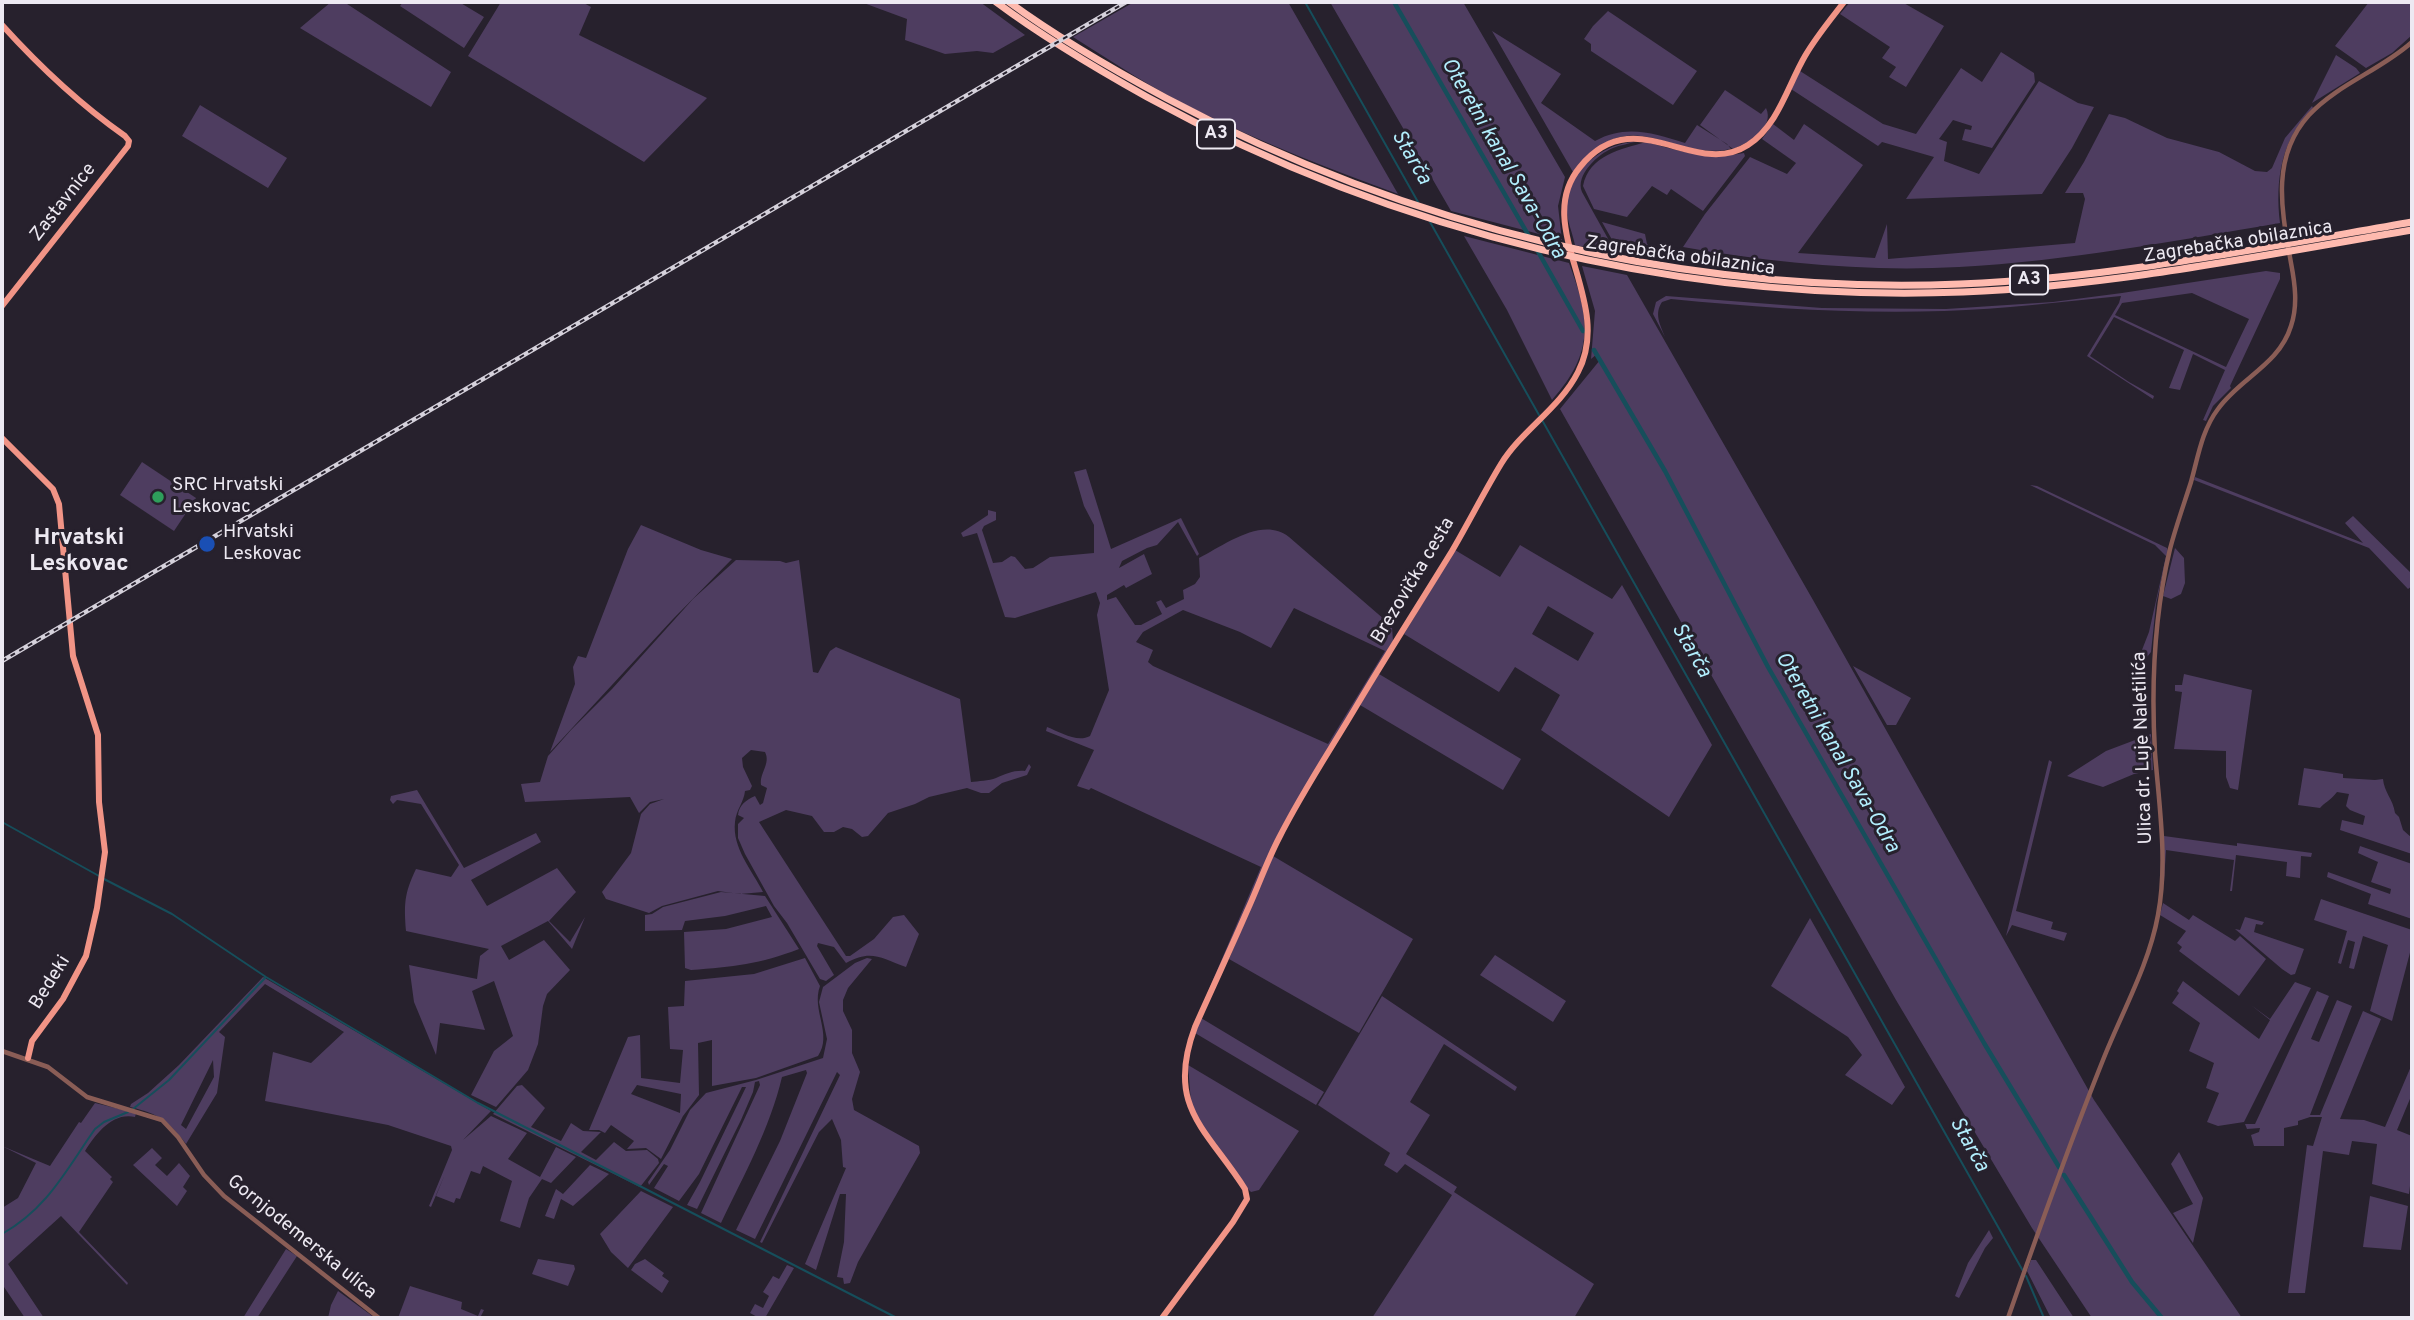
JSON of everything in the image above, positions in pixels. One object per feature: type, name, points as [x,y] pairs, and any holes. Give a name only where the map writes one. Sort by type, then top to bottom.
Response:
[{"type":"highway","name":"Zagrebačka obilaznica","points":[[996,2],[1084,61],[1204,128],[1296,170],[1458,226],[1533,247],[1648,271],[1725,282],[1828,291],[2006,289],[2093,282],[2165,272],[2412,230]]},
{"type":"highway","name":"Zagrebačka obilaznica","points":[[1009,2],[1118,72],[1208,120],[1299,163],[1385,199],[1577,250],[1701,272],[1799,282],[1962,284],[2140,267],[2412,222]]},
{"type":"main road","name":"Brezovička cesta","points":[[1162,1318],[1247,1199],[1245,1189],[1205,1137],[1188,1105],[1185,1089],[1186,1060],[1195,1027],[1284,828],[1510,450],[1566,391],[1579,371],[1588,341],[1586,303],[1566,232],[1564,214],[1569,185],[1579,167],[1600,149],[1628,139],[1655,140],[1710,154],[1724,154],[1743,148],[1768,126],[1811,47],[1844,2]]},
{"type":"main road","name":"Zastavnice","points":[[2,24],[62,88],[129,141],[128,146],[2,306]]},
{"type":"main road","name":"Bedeki","points":[[2,438],[53,489],[59,504],[73,656],[98,735],[99,802],[105,852],[90,942],[83,963],[63,999],[32,1041],[28,1058]]},
{"type":"street","name":"Ulica dr. Luje Naletilića","points":[[2008,1318],[2078,1124],[2149,947],[2159,911],[2161,837],[2154,719],[2154,650],[2158,614],[2171,548],[2211,420],[2227,398],[2268,363],[2288,334],[2295,303],[2281,185],[2289,147],[2304,121],[2324,102],[2412,42]]},
{"type":"street","name":"Gornjodemerska ulica","points":[[2,1051],[28,1058],[53,1070],[87,1097],[128,1108],[166,1123],[204,1175],[224,1196],[379,1318]]},
{"type":"shaded area","points":[[331,2],[344,2],[451,72],[431,107],[300,28]]},
{"type":"shaded area","points":[[403,2],[459,2],[484,17],[464,48],[400,6]]},
{"type":"shaded area","points":[[501,2],[582,2],[591,7],[579,35],[707,98],[644,162],[468,56]]},
{"type":"shaded area","points":[[861,2],[980,2],[1025,35],[993,53],[977,51],[945,54],[905,40],[907,19]]},
{"type":"shaded area","points":[[1134,2],[1288,2],[1398,194],[1297,155],[1198,111],[1073,37]]},
{"type":"shaded area","points":[[1330,2],[1463,2],[1565,177],[1558,206],[1562,240],[1451,211]]},
{"type":"shaded area","points":[[1850,2],[1902,2],[1944,26],[1906,87],[1889,77],[1896,67],[1882,58],[1890,47],[1840,14]]},
{"type":"shaded area","points":[[2369,2],[2412,2],[2412,35],[2392,53],[2366,68],[2335,46]]},
{"type":"shaded area","points":[[1608,11],[1697,71],[1673,105],[1591,51],[1591,44],[1584,39]]},
{"type":"shaded area","points":[[1492,31],[1561,74],[1541,103],[1595,141],[1618,133],[1640,132],[1685,143],[1697,125],[1731,149],[1709,151],[1632,136],[1614,139],[1594,150],[1573,172]]},
{"type":"shaded area","points":[[2001,52],[2034,73],[2035,82],[1992,148],[1962,140],[1965,129],[1971,130],[1972,126],[1953,120],[1939,139],[1947,142],[1944,161],[1979,174],[2039,81],[2078,103],[2094,107],[2072,148],[2042,194],[1906,199],[1934,157],[1882,142],[1878,146],[1791,89],[1800,71],[1883,124],[1916,134],[1961,68],[1982,82]]},
{"type":"shaded area","points":[[2336,55],[2360,73],[2312,103]]},
{"type":"shaded area","points":[[1725,90],[1761,114],[1766,108],[1768,115],[1764,128],[1759,133],[1733,149],[1700,125]]},
{"type":"shaded area","points":[[200,105],[287,158],[268,188],[182,136]]},
{"type":"shaded area","points":[[2312,106],[2294,133],[2283,161],[2279,191],[2280,223],[2080,255],[1959,267],[1820,265],[1683,247],[1750,157],[1787,174],[1796,163],[1762,139],[1773,124],[1794,140],[1804,124],[1863,165],[1798,253],[1875,258],[1887,224],[1888,259],[2075,243],[2085,199],[2083,193],[2065,193],[2109,114],[2125,118],[2167,138],[2219,152],[2255,171],[2267,172],[2272,168],[2285,138]]},
{"type":"shaded area","points":[[1635,142],[1616,147],[1601,155],[1589,166],[1582,179],[1582,192],[1616,253],[1575,245],[1568,217],[1567,199],[1571,186],[1578,174],[1597,155],[1609,148]]},
{"type":"shaded area","points":[[1646,142],[1694,154],[1717,156],[1744,153],[1745,156],[1703,211],[1671,189],[1667,195],[1652,186],[1627,217],[1594,209],[1583,186],[1592,167],[1608,155]]},
{"type":"shaded area","points":[[1602,222],[1645,234],[1647,244],[1659,251],[1636,250],[1615,245]]},
{"type":"shaded area","points":[[1464,236],[1569,263],[1581,301],[1584,334],[1576,366],[1552,400],[1507,310]]},
{"type":"shaded area","points":[[1582,266],[1627,275],[2094,1100],[2242,1318],[2092,1318],[2032,1228],[1896,1000],[1560,409],[1600,360],[1597,354],[1591,359],[1595,311]]},
{"type":"shaded area","points":[[2266,271],[2280,273],[2280,279],[2231,388],[2213,406],[2206,421],[2203,420],[2225,370],[2193,354],[2180,390],[2169,388],[2184,350],[2114,317],[2090,356],[2154,396],[2153,399],[2087,356],[2121,296],[1988,309],[1910,312],[1808,310],[1671,299],[1662,302],[1658,311],[1665,337],[1653,314],[1656,302],[1666,296],[1822,308],[1946,309],[2053,302]],"holes":[[[2192,293],[2249,319],[2226,367],[2115,315],[2122,303]]]},
{"type":"shaded area","name":"SRC Hrvatski Leskovac","points":[[142,462],[196,498],[174,531],[120,495]]},
{"type":"shaded area","points":[[1086,469],[1111,549],[1181,518],[1199,554],[1197,556],[1178,522],[1157,545],[1122,561],[1119,568],[1144,554],[1152,574],[1107,595],[1107,600],[1116,597],[1135,625],[1141,625],[1162,614],[1156,602],[1161,600],[1166,608],[1184,599],[1183,590],[1195,584],[1200,577],[1199,558],[1244,535],[1267,530],[1278,531],[1289,537],[1392,627],[1393,641],[1286,819],[1193,1027],[1261,867],[1091,788],[1089,790],[1077,786],[1094,750],[1046,731],[1047,727],[1074,738],[1090,736],[1109,690],[1097,615],[1100,603],[1096,592],[1015,618],[1005,617],[977,533],[963,537],[961,533],[988,515],[988,510],[996,512],[996,520],[982,530],[993,563],[1002,562],[1011,556],[1025,569],[1033,568],[1050,557],[1094,553],[1094,525],[1084,506],[1074,472]],"holes":[[[1294,608],[1385,651],[1328,744],[1153,666],[1148,662],[1153,650],[1136,642],[1143,632],[1183,610],[1240,632],[1271,648]]]},
{"type":"shaded area","points":[[2195,477],[2363,543],[2345,523],[2353,516],[2412,574],[2412,586],[2408,589],[2369,548],[2194,480]]},
{"type":"shaded area","points":[[2030,485],[2167,548],[2168,551],[2156,604],[2151,652],[2147,657],[2140,655],[2149,632],[2166,556],[2155,545]]},
{"type":"shaded area","points":[[641,525],[701,550],[732,559],[550,752],[575,684],[573,667],[578,656],[586,658],[628,549]]},
{"type":"shaded area","points":[[1520,545],[1612,599],[1622,585],[1712,745],[1669,817],[1541,730],[1560,695],[1515,667],[1499,692],[1404,634],[1455,550],[1500,577]],"holes":[[[1548,606],[1594,633],[1578,661],[1532,634]]]},
{"type":"shaded area","points":[[2175,548],[2184,558],[2185,583],[2181,594],[2171,599],[2163,596]]},
{"type":"shaded area","points":[[736,560],[786,563],[799,560],[813,672],[818,673],[830,651],[836,647],[960,699],[971,782],[1025,771],[1029,764],[1031,767],[1027,775],[1002,783],[989,793],[967,788],[929,797],[888,813],[868,836],[862,837],[852,829],[843,827],[834,832],[824,832],[812,816],[786,810],[759,822],[846,956],[874,939],[893,917],[904,915],[919,934],[906,967],[876,956],[862,956],[846,963],[834,947],[818,943],[817,946],[834,975],[826,981],[820,979],[774,906],[738,838],[738,824],[744,818],[738,815],[741,806],[755,796],[760,805],[763,803],[767,788],[761,785],[767,761],[765,752],[751,750],[742,758],[752,786],[745,791],[735,822],[740,850],[763,892],[740,894],[718,891],[662,906],[649,913],[606,899],[602,892],[631,853],[641,814],[650,804],[664,799],[650,802],[639,813],[630,797],[525,802],[521,784],[540,782],[548,756],[693,599]]},
{"type":"shaded area","points":[[1853,666],[1911,698],[1896,725],[1887,725]]},
{"type":"shaded area","points":[[1379,674],[1521,759],[1503,790],[1360,705]]},
{"type":"shaded area","points":[[2184,674],[2252,690],[2238,790],[2230,788],[2226,777],[2226,751],[2174,749],[2182,692],[2175,691],[2175,685],[2182,685]]},
{"type":"shaded area","points":[[2151,734],[2153,770],[2134,774],[2103,787],[2067,776],[2106,751]]},
{"type":"shaded area","points":[[2049,760],[2052,762],[2016,911],[2053,922],[2051,929],[2067,933],[2064,941],[2012,925],[2006,936]]},
{"type":"shaded area","points":[[2304,768],[2343,774],[2343,778],[2383,779],[2403,830],[2412,838],[2412,854],[2340,830],[2342,820],[2363,825],[2365,816],[2346,806],[2349,794],[2337,792],[2320,808],[2298,805]]},
{"type":"shaded area","points":[[417,790],[464,868],[536,833],[541,842],[471,880],[487,906],[557,868],[576,892],[549,921],[570,942],[585,917],[572,949],[548,921],[501,946],[509,960],[544,940],[570,970],[547,994],[538,1044],[528,1070],[496,1107],[471,1095],[494,1051],[513,1036],[494,981],[472,991],[485,1030],[440,1023],[436,1055],[414,1002],[409,965],[477,979],[480,956],[489,949],[406,931],[406,899],[416,869],[451,877],[459,865],[421,804],[397,800],[393,804],[390,800],[391,796]]},
{"type":"shaded area","points":[[2164,836],[2312,853],[2311,857],[2301,856],[2300,878],[2286,876],[2287,862],[2236,855],[2230,891],[2234,860],[2166,850],[2164,882]]},
{"type":"shaded area","points":[[2360,846],[2412,864],[2412,919],[2368,904],[2371,894],[2327,877],[2328,872],[2390,894],[2391,889],[2371,882],[2378,862],[2358,853]]},
{"type":"shaded area","points":[[1273,856],[1413,939],[1359,1033],[1229,959]]},
{"type":"shaded area","points":[[721,892],[765,896],[799,949],[746,964],[691,970],[685,968],[684,932],[726,929],[772,917],[766,906],[725,916],[685,921],[682,930],[645,931],[645,915],[663,907]]},
{"type":"shaded area","points":[[2321,899],[2412,930],[2412,945],[2392,1021],[2370,1011],[2388,945],[2363,936],[2354,969],[2349,968],[2355,942],[2348,940],[2341,964],[2338,963],[2347,931],[2314,920]]},
{"type":"shaded area","points":[[2163,903],[2189,920],[2193,915],[2235,941],[2240,936],[2266,959],[2239,996],[2179,951],[2182,947],[2177,943],[2186,931],[2160,915]]},
{"type":"shaded area","points":[[2245,917],[2264,922],[2262,925],[2256,924],[2254,932],[2304,949],[2295,974],[2291,975],[2282,969],[2235,929],[2240,930]]},
{"type":"shaded area","points":[[1810,918],[1905,1087],[1892,1105],[1845,1075],[1862,1055],[1848,1037],[1771,986]]},
{"type":"shaded area","points":[[1495,955],[1566,1001],[1553,1022],[1480,975]]},
{"type":"shaded area","points":[[805,958],[820,986],[818,1004],[823,1039],[818,1056],[756,1078],[712,1086],[712,1040],[698,1043],[699,1095],[683,1116],[661,1159],[646,1148],[627,1149],[634,1141],[611,1125],[605,1133],[589,1130],[628,1037],[640,1035],[641,1078],[680,1083],[683,1050],[670,1049],[668,1007],[684,1006],[685,981],[754,974]],"holes":[[[637,1085],[681,1094],[680,1113],[631,1094]]]},
{"type":"shaded area","points":[[867,958],[872,959],[848,988],[843,1000],[843,1011],[852,1030],[852,1053],[860,1072],[852,1099],[854,1110],[919,1146],[920,1153],[858,1262],[850,1283],[844,1284],[843,1278],[837,1277],[844,1242],[846,1194],[840,1194],[816,1270],[805,1264],[846,1168],[843,1167],[841,1140],[832,1119],[819,1132],[762,1243],[760,1242],[840,1075],[837,1072],[755,1239],[736,1230],[780,1141],[806,1070],[782,1077],[763,1133],[721,1223],[701,1213],[760,1085],[759,1081],[755,1082],[741,1120],[697,1209],[687,1205],[746,1087],[742,1087],[699,1174],[679,1201],[654,1188],[668,1166],[664,1164],[649,1185],[648,1182],[670,1150],[690,1110],[706,1093],[823,1058],[827,1039],[819,1002],[823,987],[855,963]]},
{"type":"shaded area","points":[[263,977],[491,1111],[463,1140],[491,1116],[527,1133],[508,1159],[540,1177],[556,1147],[576,1157],[551,1183],[542,1179],[529,1198],[520,1228],[500,1221],[512,1181],[483,1166],[480,1174],[471,1171],[460,1199],[456,1198],[454,1203],[436,1196],[445,1174],[431,1207],[429,1206],[452,1150],[451,1146],[388,1125],[265,1101],[273,1052],[311,1063],[344,1032],[265,984],[219,1032],[225,1037],[217,1093],[186,1144],[162,1120],[149,1112],[130,1107],[179,1065]],"holes":[[[213,1060],[214,1077],[186,1129],[181,1125]]]},
{"type":"shaded area","points":[[2183,981],[2259,1039],[2270,1020],[2251,1005],[2270,1019],[2295,982],[2311,988],[2244,1122],[2218,1126],[2207,1122],[2219,1093],[2206,1088],[2214,1063],[2189,1051],[2200,1023],[2172,1003]]},
{"type":"shaded area","points":[[2317,991],[2329,996],[2311,1039],[2319,1042],[2337,1000],[2352,1006],[2310,1115],[2320,1115],[2363,1011],[2381,1019],[2340,1119],[2364,1120],[2385,1127],[2412,1064],[2412,1094],[2397,1130],[2412,1136],[2412,1170],[2409,1194],[2372,1184],[2377,1144],[2352,1141],[2349,1155],[2323,1151],[2305,1293],[2288,1293],[2307,1145],[2313,1146],[2322,1117],[2310,1117],[2298,1121],[2298,1125],[2284,1128],[2284,1146],[2254,1146],[2251,1135],[2259,1132],[2260,1128],[2247,1129],[2245,1124],[2255,1124]]},
{"type":"shaded area","points":[[1382,996],[1517,1087],[1515,1091],[1444,1044],[1410,1102],[1430,1115],[1406,1154],[1457,1187],[1454,1192],[1594,1284],[1574,1318],[1372,1318],[1452,1195],[1405,1164],[1397,1173],[1384,1165],[1390,1153],[1318,1105]]},
{"type":"shaded area","points":[[1201,1018],[1324,1092],[1316,1105],[1195,1033]]},
{"type":"shaded area","points":[[1188,1065],[1299,1131],[1259,1190],[1249,1190],[1204,1131],[1191,1103]]},
{"type":"shaded area","points":[[522,1085],[545,1108],[531,1127],[561,1141],[571,1123],[583,1131],[601,1132],[581,1152],[596,1160],[614,1142],[626,1151],[647,1150],[659,1163],[640,1187],[493,1114],[517,1086]]},
{"type":"shaded area","points":[[95,1103],[136,1113],[135,1117],[119,1118],[105,1126],[85,1151],[112,1177],[110,1179],[113,1182],[79,1232],[128,1283],[127,1285],[61,1216],[8,1264],[44,1318],[25,1318],[2,1284],[2,1208],[18,1198],[36,1163],[2,1146],[50,1166]]},
{"type":"shaded area","points":[[152,1148],[162,1158],[155,1165],[167,1176],[179,1163],[190,1176],[183,1187],[187,1191],[177,1206],[133,1165]]},
{"type":"shaded area","points":[[2179,1152],[2203,1198],[2193,1243],[2173,1213],[2193,1204],[2171,1164]]},
{"type":"shaded area","points":[[590,1165],[609,1174],[573,1206],[561,1199],[554,1219],[545,1216],[556,1189],[563,1194]]},
{"type":"shaded area","points":[[641,1191],[673,1207],[628,1268],[611,1252],[600,1234]]},
{"type":"shaded area","points":[[2370,1196],[2408,1206],[2401,1250],[2363,1247]]},
{"type":"shaded area","points":[[1989,1230],[1993,1238],[1959,1298],[1955,1296],[1968,1263]]},
{"type":"shaded area","points":[[286,1249],[297,1256],[257,1318],[243,1318]]},
{"type":"shaded area","points":[[538,1259],[574,1265],[568,1286],[532,1274]]},
{"type":"shaded area","points":[[645,1259],[664,1273],[662,1276],[669,1281],[662,1293],[631,1270],[635,1264]]},
{"type":"shaded area","points":[[2031,1260],[2036,1260],[2074,1318],[2051,1318],[2027,1271]]},
{"type":"shaded area","points":[[787,1265],[794,1268],[765,1318],[750,1313],[755,1304],[763,1308],[769,1296],[763,1292],[773,1276],[779,1279]]},
{"type":"shaded area","points":[[410,1286],[462,1302],[461,1309],[478,1316],[481,1309],[484,1310],[480,1318],[398,1318]]},
{"type":"shaded area","points":[[338,1291],[375,1318],[328,1318]]},
{"type":"waterway","name":"Starča","points":[[1305,2],[1418,202]]},
{"type":"waterway","name":"Oteretni kanal Sava-Odra","points":[[1394,2],[1530,238]]},
{"type":"waterway","name":"Starča","points":[[1430,222],[1539,415]]},
{"type":"waterway","name":"Oteretni kanal Sava-Odra","points":[[1536,248],[1583,331]]},
{"type":"waterway","name":"Oteretni kanal Sava-Odra","points":[[1594,350],[1665,471],[1768,667],[1984,1043],[2059,1167]]},
{"type":"waterway","name":"Starča","points":[[1542,420],[2023,1271]]},
{"type":"waterway","points":[[2,822],[99,876]]},
{"type":"waterway","points":[[104,879],[172,914],[266,977],[478,1103],[897,1318]]},
{"type":"waterway","points":[[133,1109],[169,1080],[265,978]]},
{"type":"waterway","points":[[2,1234],[18,1224],[44,1200],[95,1129],[104,1122],[128,1112]]},
{"type":"waterway","name":"Oteretni kanal Sava-Odra","points":[[2064,1175],[2132,1282],[2162,1318]]},
{"type":"waterway","name":"Starča","points":[[2026,1276],[2044,1318]]},
{"type":"railway","points":[[2,661],[1126,2]]},
{"type":"place","name":"SRC Hrvatski Leskovac","points":[[158,497]]},
{"type":"place","name":"Hrvatski Leskovac","points":[[207,544]]},
{"type":"district","name":"Hrvatski Leskovac","points":[[79,552]]}]
